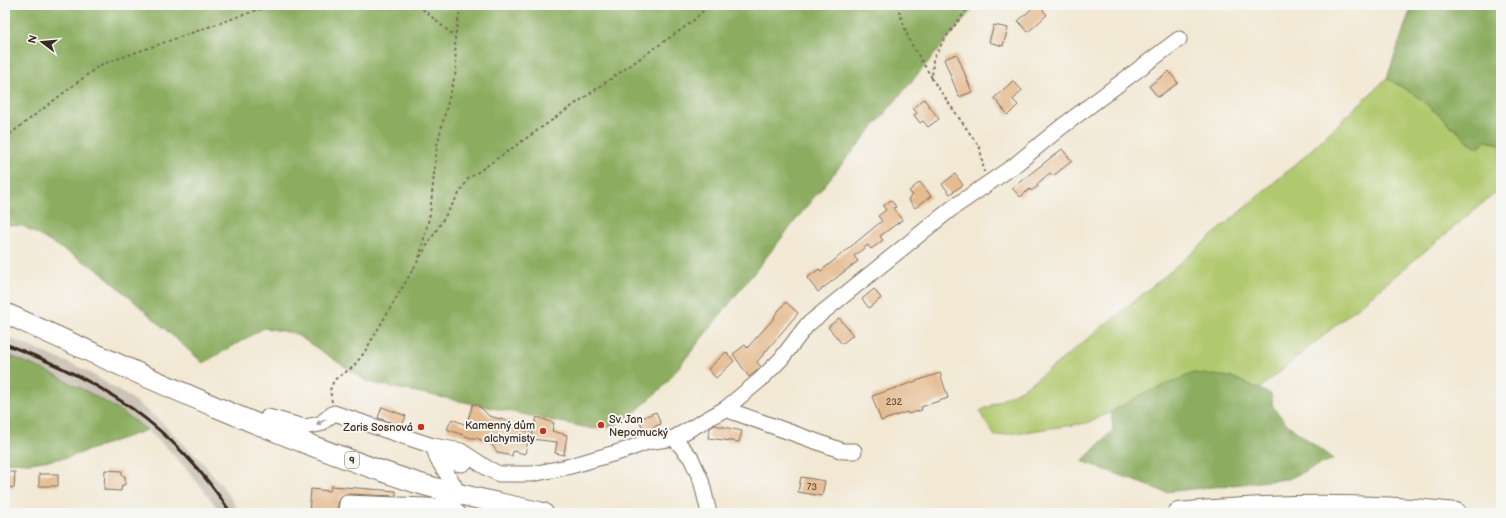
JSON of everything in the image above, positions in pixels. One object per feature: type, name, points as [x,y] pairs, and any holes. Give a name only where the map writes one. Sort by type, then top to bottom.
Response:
[{"type":"main road","name":"9","points":[[5,300],[268,417],[321,439],[508,505]]},
{"type":"main road","name":"9","points":[[5,313],[201,401],[302,442],[414,482],[451,493],[543,513]]},
{"type":"main road","points":[[1178,513],[1234,509],[1323,506],[1373,507],[1456,513]]},
{"type":"street","points":[[268,417],[300,426],[310,426],[320,424],[334,413],[435,453],[461,451],[499,474],[532,474],[567,467],[626,450],[647,442],[674,438],[725,409],[760,380],[781,358],[807,324],[951,209],[1015,165],[1060,128],[1179,39]]},
{"type":"street","points":[[725,409],[843,451],[854,451]]},
{"type":"street","points":[[674,438],[691,458],[701,480],[708,513]]},
{"type":"street","points":[[435,453],[454,485]]},
{"type":"street","points":[[346,513],[347,503],[452,507],[458,513]]},
{"type":"path","points":[[5,138],[100,65],[257,10],[285,5]]},
{"type":"path","points":[[418,5],[455,37]]},
{"type":"path","points":[[419,258],[430,214],[437,145],[456,71],[455,37],[461,5]]},
{"type":"path","points":[[334,413],[330,390],[334,380],[353,367],[364,353],[419,258],[468,179],[692,22],[709,5]]},
{"type":"path","points":[[897,5],[910,40],[932,79],[980,148],[986,185]]},
{"type":"path","points":[[932,79],[933,60],[944,40],[970,5]]},
{"type":"shaded area","points":[[5,336],[83,369],[131,398],[157,418],[202,462],[224,488],[240,513],[220,513],[190,473],[168,449],[147,430],[122,412],[76,384],[5,354]]},
{"type":"green space","points":[[5,5],[976,5],[811,201],[663,387],[632,415],[615,425],[594,429],[368,382],[294,333],[264,328],[203,363],[100,271],[23,226],[5,225]]},
{"type":"green space","points":[[1412,5],[1501,5],[1501,144],[1485,141],[1477,148],[1418,97],[1387,78]]},
{"type":"green space","points":[[1387,78],[1418,97],[1476,148],[1485,141],[1501,144],[1501,188],[1259,389],[1231,377],[1143,394],[1111,412],[1087,423],[995,436],[984,420],[980,411],[1021,390],[1054,366],[1171,271],[1298,162]]},
{"type":"green space","points":[[5,354],[62,378],[79,387],[113,407],[147,430],[66,458],[29,463],[5,462]]},
{"type":"green space","points":[[1194,373],[1231,377],[1271,394],[1273,407],[1288,425],[1333,459],[1288,479],[1165,492],[1082,461],[1113,430],[1111,412],[1143,394]]},
{"type":"building","points":[[1036,5],[1039,5],[1047,15],[1028,32],[1018,21]]},
{"type":"building","points":[[994,25],[1008,28],[1003,46],[989,42]]},
{"type":"building","points":[[957,54],[972,92],[959,97],[944,59]]},
{"type":"building","points":[[1169,71],[1178,83],[1158,97],[1149,86]]},
{"type":"building","points":[[1013,81],[1022,90],[1013,100],[1018,105],[1008,115],[994,98]]},
{"type":"building","points":[[924,99],[939,119],[928,127],[923,121],[920,123],[914,115],[917,113],[913,108]]},
{"type":"building","points":[[1062,149],[1072,161],[1053,176],[1050,173],[1037,184],[1038,186],[1031,191],[1030,189],[1020,197],[1012,188]]},
{"type":"building","points":[[955,174],[963,185],[950,194],[942,184]]},
{"type":"building","points":[[920,182],[931,196],[915,208],[908,199],[913,195],[909,191]]},
{"type":"building","points":[[891,200],[896,207],[893,208],[902,220],[880,236],[883,240],[871,249],[868,245],[854,256],[858,261],[818,292],[807,278],[819,269],[821,271],[882,221],[878,216],[886,210],[883,206]]},
{"type":"building","points":[[874,289],[881,298],[869,308],[862,299]]},
{"type":"building","points":[[786,302],[798,313],[757,362],[761,367],[749,377],[733,354],[745,345],[747,348],[775,317],[774,316]]},
{"type":"building","points":[[839,318],[853,335],[842,344],[828,327]]},
{"type":"building","points":[[726,352],[734,361],[716,378],[708,369]]},
{"type":"building","points":[[940,373],[948,398],[921,407],[922,410],[908,414],[907,412],[881,421],[872,396]]},
{"type":"building","points":[[473,404],[478,405],[489,416],[512,422],[511,426],[530,432],[525,454],[513,451],[512,456],[498,453],[490,442],[477,438],[471,438],[447,429],[452,419],[466,425]]},
{"type":"building","points":[[382,407],[406,416],[402,426],[378,418]]},
{"type":"building","points":[[656,412],[661,424],[644,431],[639,419]]},
{"type":"building","name":"Kamenný dům alchymisty","points":[[537,417],[554,423],[552,431],[567,435],[564,455],[555,453],[557,442],[531,439]]},
{"type":"building","points":[[715,425],[742,431],[739,442],[708,438],[710,428]]},
{"type":"building","points":[[105,470],[122,471],[122,476],[125,476],[125,485],[122,485],[121,491],[104,490]]},
{"type":"building","points":[[5,472],[15,472],[14,488],[5,487]]},
{"type":"building","points":[[39,474],[58,474],[58,486],[39,486]]},
{"type":"building","points":[[801,477],[825,481],[822,496],[798,492]]},
{"type":"building","points":[[331,486],[396,491],[396,496],[347,494],[339,498],[337,513],[309,513],[311,489],[330,491]]},
{"type":"railway","points":[[5,344],[40,358],[73,374],[104,390],[133,409],[185,454],[231,513]]},
{"type":"place","name":"Sv. Jan Nepomucký","points":[[601,425]]},
{"type":"place","name":"Zaris Sosnová","points":[[421,427]]},
{"type":"place","name":"Kamenný dům alchymisty","points":[[543,431]]}]
